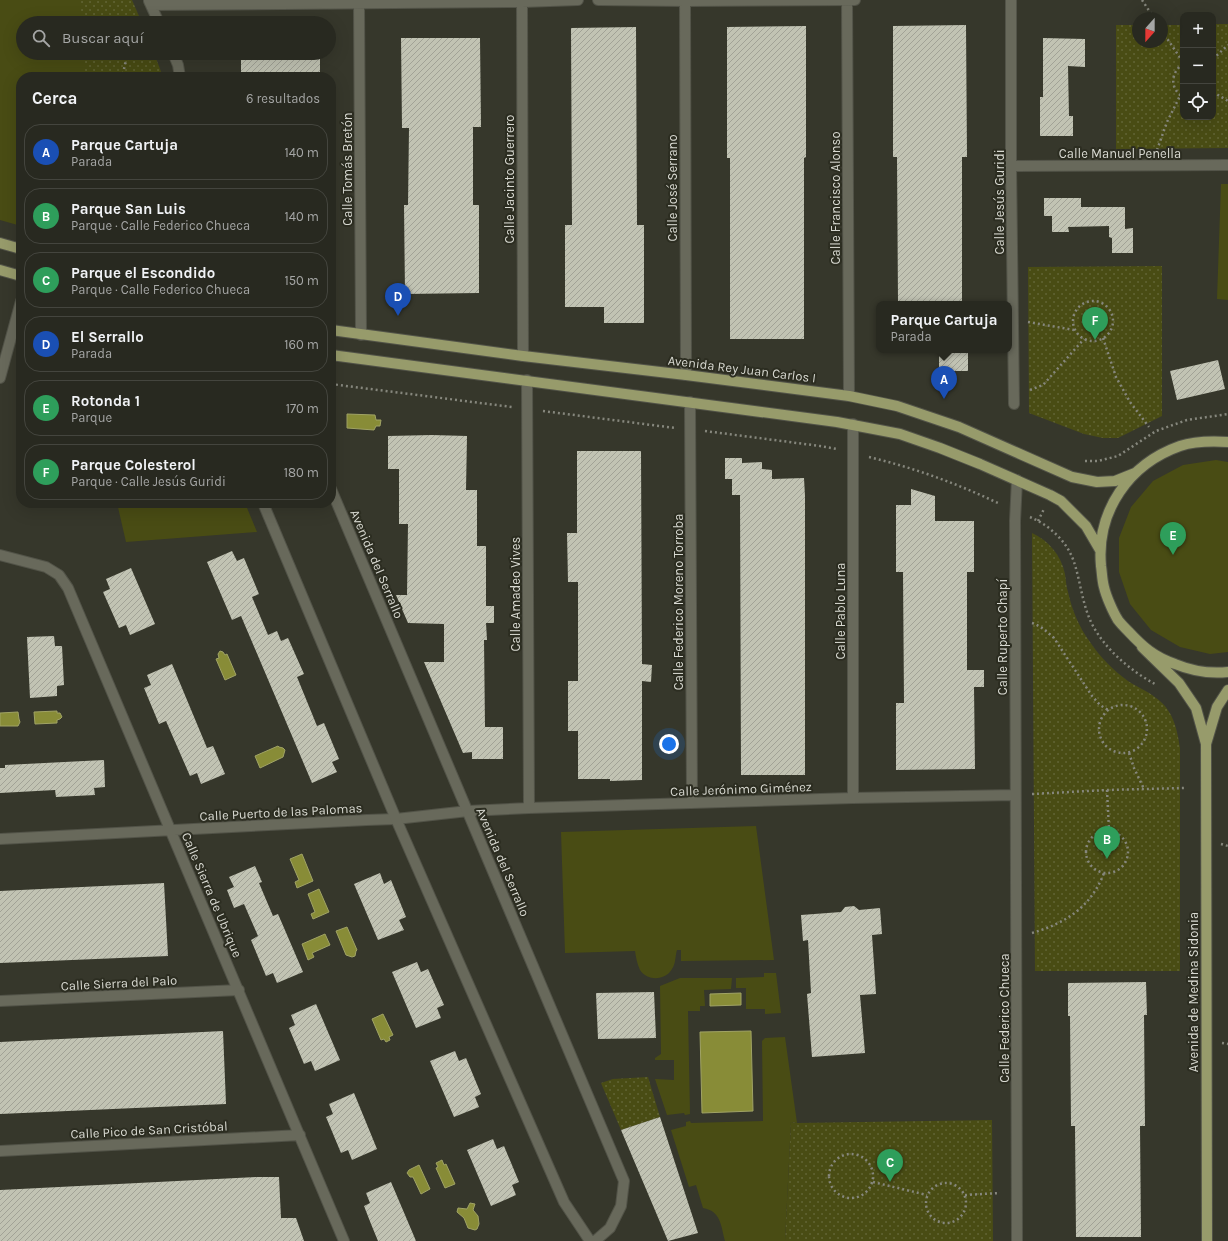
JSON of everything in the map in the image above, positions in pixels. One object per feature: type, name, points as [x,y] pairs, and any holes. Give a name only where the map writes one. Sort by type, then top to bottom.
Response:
[{"type":"main road","points":[[0,243],[16,248]]},
{"type":"main road","points":[[0,270],[16,275]]},
{"type":"main road","name":"Avenida Rey Juan Carlos I","points":[[336,331],[523,356],[686,374],[849,396],[897,406],[959,426],[1072,477],[1097,482],[1115,481],[1135,473]]},
{"type":"main road","points":[[336,356],[853,424],[900,434],[940,448],[1017,480],[1062,502],[1086,526],[1100,550]]},
{"type":"main road","points":[[1228,442],[1207,441],[1181,446],[1156,457],[1135,473],[1117,496],[1105,522],[1100,550],[1103,586],[1118,620],[1142,647],[1165,661],[1191,670],[1217,673],[1228,672]]},
{"type":"main road","name":"Avenida de Medina Sidonia","points":[[1142,647],[1179,683],[1196,708],[1206,744],[1207,1241]]},
{"type":"main road","name":"Avenida de Medina Sidonia","points":[[1206,744],[1217,707],[1228,690]]},
{"type":"street","points":[[156,16],[150,3],[522,2],[578,0]]},
{"type":"street","points":[[598,0],[855,0]]},
{"type":"street","name":"Calle Francisco Alonso","points":[[847,0],[849,396]]},
{"type":"street","name":"Calle Jesús Guridi","points":[[1011,0],[1011,166],[1014,400]]},
{"type":"street","name":"Calle José Serrano","points":[[685,1],[686,374]]},
{"type":"street","name":"Calle Jacinto Guerrero","points":[[522,2],[523,356]]},
{"type":"street","name":"Calle Tomás Bretón","points":[[359,3],[361,335]]},
{"type":"street","points":[[176,60],[179,72]]},
{"type":"street","name":"Calle Manuel Penella","points":[[1011,166],[1228,165]]},
{"type":"street","points":[[0,378],[16,319]]},
{"type":"street","name":"Calle Amadeo Vives","points":[[527,380],[529,808]]},
{"type":"street","name":"Calle Federico Moreno Torroba","points":[[690,402],[692,803]]},
{"type":"street","name":"Calle Pablo Luna","points":[[853,424],[853,798]]},
{"type":"street","name":"Calle Ruperto Chapí","points":[[1015,795],[1015,521],[1017,480]]},
{"type":"street","name":"Avenida del Serrallo","points":[[336,501],[624,1181],[621,1206],[610,1228],[595,1241]]},
{"type":"street","points":[[266,508],[396,819],[564,1202],[590,1241]]},
{"type":"street","name":"Calle Sierra de Ubrique","points":[[0,555],[46,567],[59,575],[68,588],[344,1241]]},
{"type":"street","name":"Calle Jerónimo Giménez","points":[[468,811],[853,798],[1015,795]]},
{"type":"street","name":"Calle Federico Chueca","points":[[1015,795],[1017,1241]]},
{"type":"street","name":"Calle Puerto de las Palomas","points":[[0,839],[396,819],[468,811]]},
{"type":"street","name":"Calle Sierra del Palo","points":[[0,1001],[239,990]]},
{"type":"street","name":"Calle Pico de San Cristóbal","points":[[0,1151],[300,1135]]},
{"type":"path","points":[[1142,0],[1150,12]]},
{"type":"path","points":[[1168,40],[1180,58]]},
{"type":"path","points":[[1216,56],[1228,45]]},
{"type":"path","points":[[123,72],[127,60]]},
{"type":"path","points":[[1180,66],[1174,75],[1173,81],[1174,87],[1180,94]]},
{"type":"path","points":[[1216,94],[1228,100]]},
{"type":"path","points":[[1152,165],[1167,122],[1180,99]]},
{"type":"path","points":[[1085,302],[1099,302],[1104,305],[1112,316],[1111,329],[1103,338],[1097,341],[1090,341],[1078,336],[1074,330],[1073,317],[1080,306],[1085,302]]},
{"type":"path","points":[[1013,320],[1074,330]]},
{"type":"path","points":[[1103,338],[1116,377],[1130,402],[1149,427]]},
{"type":"path","points":[[1014,400],[1044,385],[1084,339]]},
{"type":"path","points":[[1083,461],[1098,461],[1118,456],[1156,431],[1186,420],[1228,414]]},
{"type":"path","points":[[1038,521],[1045,506]]},
{"type":"path","points":[[1016,620],[1038,625],[1047,631],[1060,647],[1092,696],[1108,710]]},
{"type":"path","points":[[1122,705],[1130,706],[1137,710],[1143,715],[1146,722],[1146,737],[1142,744],[1129,753],[1113,751],[1106,747],[1101,740],[1099,732],[1103,716],[1108,710],[1122,705]]},
{"type":"path","points":[[1129,753],[1144,789]]},
{"type":"path","points":[[1029,794],[1186,788]]},
{"type":"path","points":[[1107,790],[1109,830]]},
{"type":"path","points":[[1109,830],[1121,836],[1126,841],[1129,855],[1123,867],[1117,871],[1104,873],[1097,871],[1091,866],[1086,853],[1090,839],[1102,831],[1109,830]]},
{"type":"path","points":[[1221,844],[1228,846]]},
{"type":"path","points":[[1030,934],[1059,924],[1074,914],[1095,891],[1104,873]]},
{"type":"path","points":[[1221,1043],[1228,1044]]},
{"type":"path","points":[[847,1155],[854,1155],[867,1161],[873,1174],[872,1182],[870,1188],[865,1194],[852,1198],[838,1194],[830,1183],[829,1176],[834,1162],[847,1155]]},
{"type":"path","points":[[872,1182],[927,1196]]},
{"type":"path","points":[[943,1182],[950,1182],[962,1189],[967,1202],[966,1208],[963,1214],[953,1222],[940,1222],[929,1214],[926,1208],[927,1196],[930,1189],[936,1185],[943,1182]]},
{"type":"path","points":[[965,1195],[1000,1193]]},
{"type":"shaded area","points":[[0,0],[84,0],[84,16],[16,16],[16,60],[84,60],[85,72],[16,72],[16,225],[0,220]]},
{"type":"shaded area","points":[[80,0],[132,0],[139,16],[81,16]]},
{"type":"shaded area","points":[[1216,24],[1228,24],[1228,148],[1116,149],[1116,25],[1132,25],[1132,48],[1168,48],[1168,25],[1180,25],[1180,120],[1216,120]]},
{"type":"shaded area","points":[[83,60],[157,60],[161,72],[84,72]]},
{"type":"shaded area","points":[[1221,184],[1228,184],[1228,300],[1217,299]]},
{"type":"shaded area","points":[[1162,266],[1162,416],[1118,438],[1103,438],[1084,434],[1029,413],[1028,267]]},
{"type":"shaded area","points":[[347,414],[375,415],[376,420],[381,420],[380,426],[376,426],[374,430],[347,428]]},
{"type":"shaded area","points":[[1216,460],[1228,462],[1228,652],[1210,654],[1180,647],[1151,630],[1130,604],[1119,572],[1119,538],[1131,507],[1153,481],[1183,465]]},
{"type":"shaded area","points":[[118,508],[247,508],[257,532],[126,542]]},
{"type":"shaded area","points":[[1032,533],[1049,544],[1061,561],[1065,574],[1067,590],[1074,612],[1082,630],[1094,648],[1122,677],[1150,693],[1162,703],[1170,714],[1176,727],[1180,748],[1180,971],[1035,971]]},
{"type":"shaded area","points":[[220,651],[225,655],[227,654],[236,675],[225,680],[216,659],[219,658],[218,654]]},
{"type":"shaded area","points":[[57,711],[57,713],[60,713],[62,717],[57,720],[57,723],[35,724],[34,712]]},
{"type":"shaded area","points":[[18,712],[20,722],[18,726],[0,726],[0,713]]},
{"type":"shaded area","points":[[278,746],[285,750],[283,757],[260,768],[255,756]]},
{"type":"shaded area","points":[[756,826],[774,960],[681,961],[681,950],[677,950],[674,964],[669,973],[661,977],[652,978],[643,974],[640,970],[635,951],[565,953],[561,832]]},
{"type":"shaded area","points":[[302,854],[313,881],[297,888],[295,882],[299,880],[290,859]]},
{"type":"shaded area","points":[[319,889],[329,912],[313,919],[311,914],[315,912],[308,894]]},
{"type":"shaded area","points":[[347,927],[357,950],[355,956],[352,957],[346,955],[336,931]]},
{"type":"shaded area","points":[[325,934],[330,945],[312,953],[314,957],[308,960],[302,944]]},
{"type":"shaded area","points":[[764,973],[776,973],[781,1013],[765,1014],[765,1009],[746,1009],[746,988],[736,988],[736,978],[764,977]]},
{"type":"shaded area","points":[[680,978],[732,978],[731,989],[704,990],[705,1006],[700,1006],[700,1011],[688,1011],[690,1114],[685,1115],[684,1113],[667,1115],[655,1079],[674,1080],[674,1060],[655,1060],[655,1058],[661,1054],[660,986]]},
{"type":"shaded area","points":[[741,993],[741,1005],[710,1006],[710,994]]},
{"type":"shaded area","points":[[383,1014],[393,1035],[389,1037],[390,1040],[386,1042],[384,1039],[381,1040],[372,1019]]},
{"type":"shaded area","points":[[751,1031],[753,1111],[702,1113],[700,1032]]},
{"type":"shaded area","points":[[785,1037],[797,1123],[791,1122],[785,1241],[725,1241],[717,1216],[713,1212],[703,1208],[696,1185],[689,1187],[671,1130],[686,1126],[686,1122],[690,1121],[691,1123],[763,1121],[762,1041],[765,1038]]},
{"type":"shaded area","points":[[648,1077],[660,1117],[621,1130],[601,1083],[613,1079]]},
{"type":"shaded area","points":[[992,1120],[993,1241],[785,1241],[791,1122]]},
{"type":"shaded area","points":[[442,1160],[444,1165],[446,1164],[455,1184],[445,1188],[436,1168],[438,1167],[436,1163]]},
{"type":"shaded area","points":[[419,1165],[430,1189],[421,1194],[413,1177],[410,1177],[407,1173],[409,1170]]},
{"type":"shaded area","points":[[470,1203],[475,1204],[473,1210],[478,1216],[479,1224],[475,1230],[468,1228],[464,1218],[457,1212],[458,1208],[467,1209]]},
{"type":"building","points":[[966,25],[967,157],[962,157],[962,301],[898,301],[897,157],[893,157],[893,26]]},
{"type":"building","points":[[806,26],[804,339],[730,339],[730,158],[727,158],[727,27]]},
{"type":"building","points":[[636,27],[637,225],[644,225],[644,323],[604,323],[604,307],[565,307],[565,225],[572,225],[571,28]]},
{"type":"building","points":[[401,38],[480,38],[481,127],[473,127],[473,205],[479,205],[479,293],[405,294],[404,205],[408,205],[409,128],[402,128]]},
{"type":"building","points":[[1043,38],[1085,39],[1085,67],[1068,66],[1069,116],[1073,116],[1073,136],[1040,136],[1040,97],[1043,97]]},
{"type":"building","points":[[241,60],[320,60],[320,72],[241,72]]},
{"type":"building","points":[[1044,198],[1081,198],[1081,207],[1125,207],[1125,229],[1133,228],[1133,253],[1112,253],[1112,238],[1109,237],[1109,226],[1068,227],[1069,232],[1052,232],[1052,216],[1044,216]]},
{"type":"building","points":[[939,353],[968,353],[968,371],[939,371]]},
{"type":"building","points":[[1218,360],[1225,389],[1177,400],[1170,371]]},
{"type":"building","points":[[388,436],[467,436],[466,490],[477,490],[477,546],[486,546],[486,606],[494,606],[494,623],[486,623],[487,640],[484,640],[485,727],[503,727],[503,759],[472,759],[472,752],[463,753],[424,662],[444,662],[444,624],[408,623],[396,595],[407,595],[408,524],[399,524],[399,469],[388,469]]},
{"type":"building","points":[[577,451],[641,451],[642,664],[652,665],[651,682],[642,681],[642,780],[610,781],[610,779],[578,779],[578,731],[568,731],[568,681],[578,681],[578,582],[568,582],[567,533],[577,533]]},
{"type":"building","points":[[725,458],[742,458],[742,463],[762,462],[762,469],[772,470],[772,479],[804,478],[805,775],[741,775],[740,495],[732,495],[732,479],[725,479]]},
{"type":"building","points":[[911,489],[935,496],[935,521],[974,521],[974,572],[967,572],[967,670],[984,670],[984,687],[974,687],[975,769],[896,770],[896,703],[904,703],[903,572],[896,572],[896,505],[911,505]]},
{"type":"building","points":[[232,551],[237,561],[244,558],[259,594],[252,597],[268,635],[277,631],[281,641],[288,638],[304,674],[297,677],[317,726],[324,723],[339,759],[332,762],[337,772],[312,783],[241,616],[232,620],[207,562]]},
{"type":"building","points":[[131,568],[155,624],[130,635],[126,625],[119,628],[103,592],[110,589],[106,579]]},
{"type":"building","points":[[54,636],[55,646],[62,646],[64,685],[57,686],[57,696],[30,698],[27,637]]},
{"type":"building","points":[[172,664],[207,748],[213,746],[225,774],[201,784],[197,773],[190,776],[166,721],[159,724],[144,688],[151,685],[147,675]]},
{"type":"building","points":[[104,760],[105,787],[94,788],[95,795],[56,797],[55,790],[0,793],[0,768],[5,768],[5,765]]},
{"type":"building","points":[[255,866],[262,882],[259,883],[273,916],[278,914],[303,972],[277,983],[273,973],[266,976],[251,940],[258,936],[244,904],[234,908],[227,890],[234,887],[229,877]]},
{"type":"building","points":[[380,873],[384,884],[391,880],[406,917],[399,920],[404,930],[378,940],[354,884]]},
{"type":"building","points":[[164,883],[168,956],[0,963],[0,891]]},
{"type":"building","points":[[854,906],[859,910],[880,908],[882,934],[872,935],[876,994],[860,995],[865,1053],[812,1057],[807,994],[811,993],[808,940],[803,941],[801,915],[841,912],[845,907]]},
{"type":"building","points":[[417,962],[421,972],[428,969],[444,1005],[437,1008],[441,1018],[416,1028],[392,972]]},
{"type":"building","points":[[1146,982],[1147,1015],[1144,1015],[1145,1126],[1140,1126],[1141,1237],[1076,1237],[1075,1126],[1071,1126],[1070,1016],[1068,1016],[1068,983]]},
{"type":"building","points":[[654,992],[656,1038],[598,1039],[596,993]]},
{"type":"building","points":[[316,1004],[340,1060],[315,1071],[311,1061],[304,1064],[289,1028],[295,1025],[291,1015]]},
{"type":"building","points":[[223,1031],[226,1104],[0,1114],[0,1042]]},
{"type":"building","points":[[455,1051],[459,1061],[466,1058],[481,1094],[475,1097],[479,1107],[454,1117],[430,1061]]},
{"type":"building","points":[[354,1093],[377,1149],[352,1160],[348,1150],[341,1153],[326,1117],[333,1114],[329,1104]]},
{"type":"building","points":[[660,1117],[698,1233],[668,1241],[621,1130]]},
{"type":"building","points":[[493,1139],[497,1149],[504,1146],[519,1182],[512,1185],[516,1195],[491,1206],[467,1150]]},
{"type":"building","points":[[279,1177],[281,1218],[296,1218],[304,1241],[0,1241],[0,1190]]},
{"type":"building","points":[[391,1182],[416,1241],[378,1241],[364,1206],[370,1203],[366,1193]]},
{"type":"place","name":"El Serrallo","points":[[398,316]]},
{"type":"place","name":"Parque Colesterol","points":[[1095,340]]},
{"type":"place","name":"Parque Cartuja","points":[[944,399]]},
{"type":"place","name":"Rotonda 1","points":[[1173,555]]},
{"type":"place","name":"Parque San Luis","points":[[1107,859]]},
{"type":"place","name":"Parque el Escondido","points":[[890,1182]]}]
